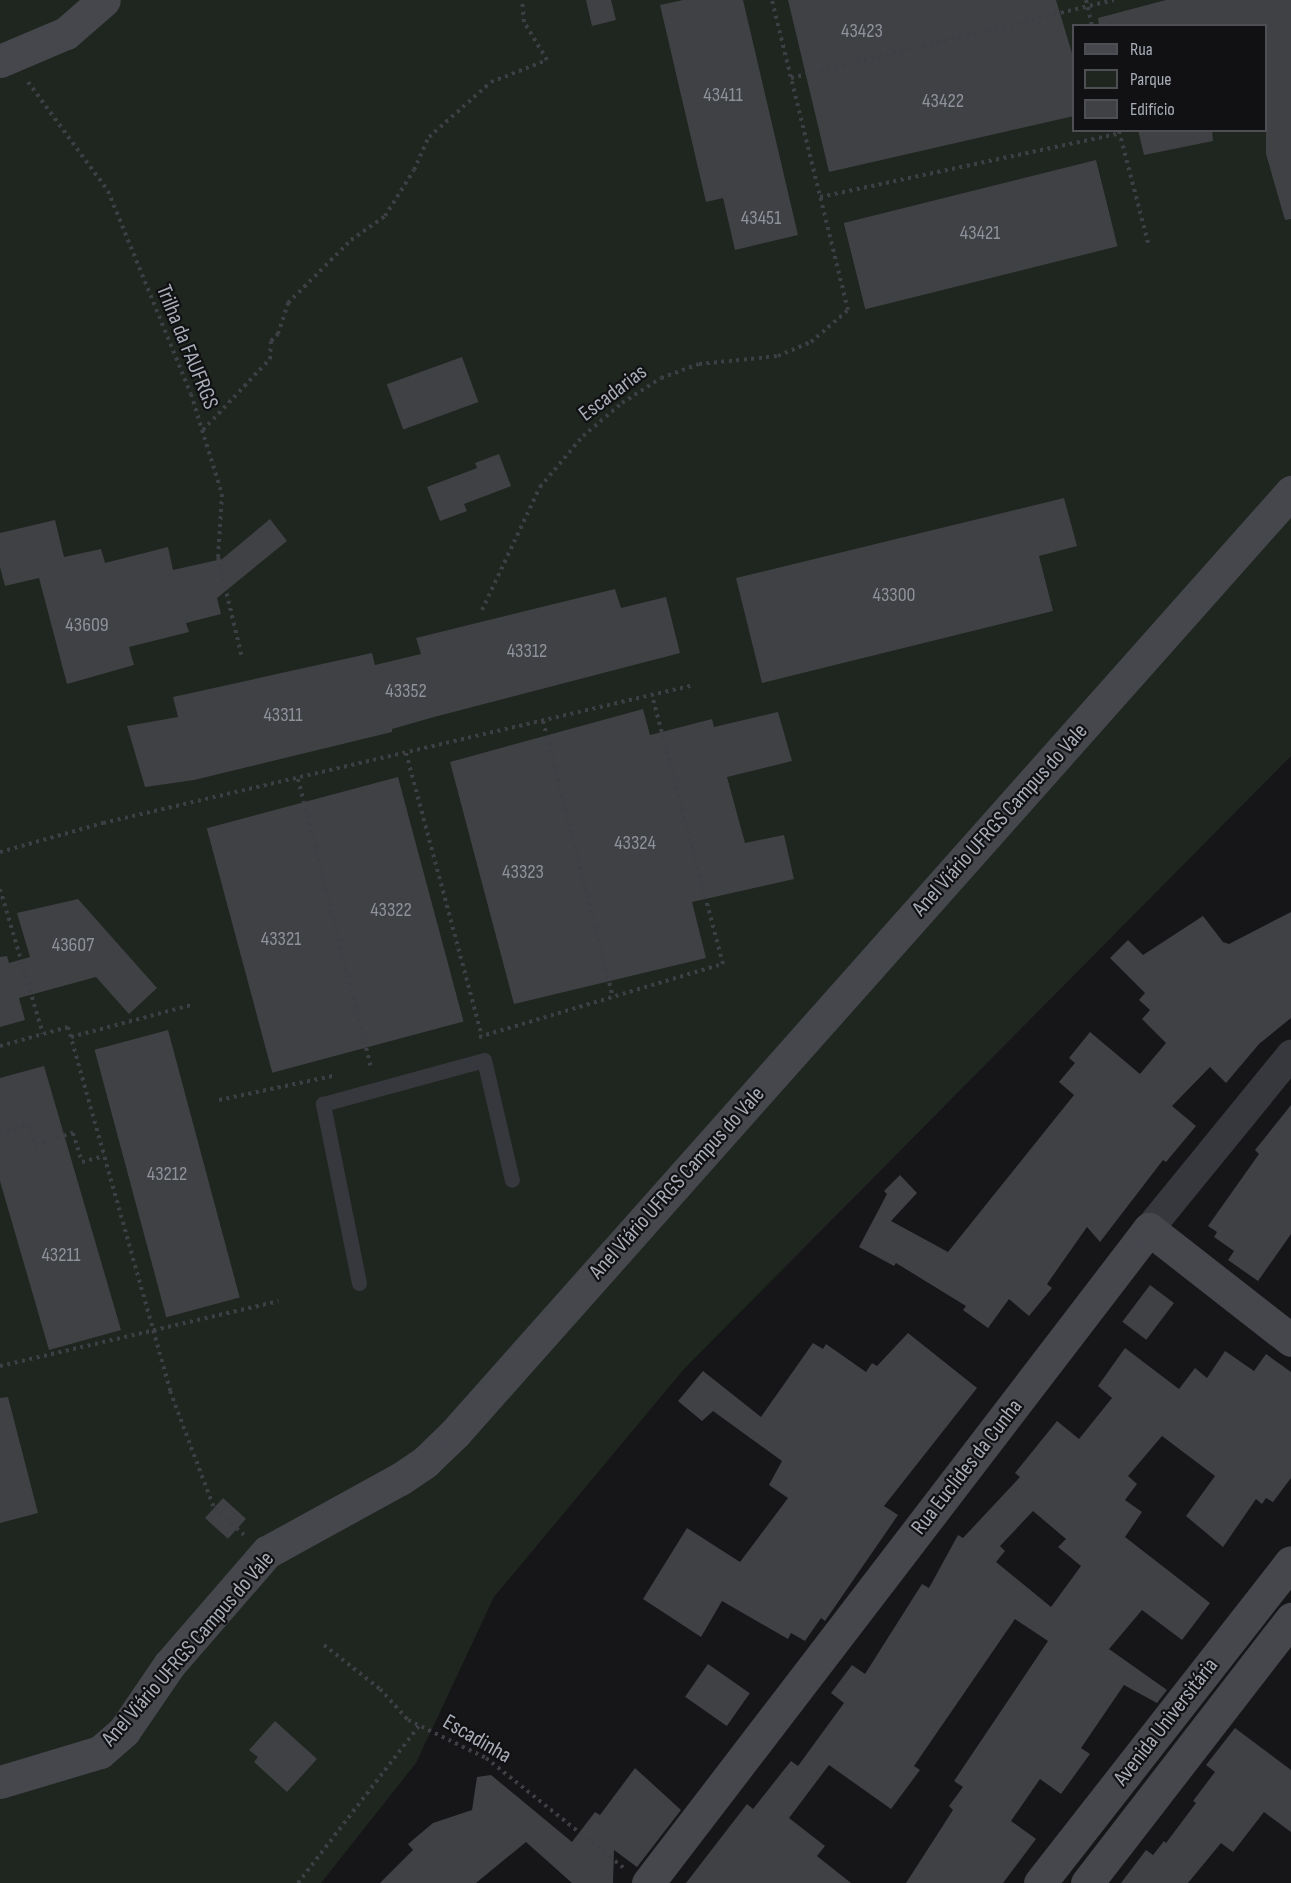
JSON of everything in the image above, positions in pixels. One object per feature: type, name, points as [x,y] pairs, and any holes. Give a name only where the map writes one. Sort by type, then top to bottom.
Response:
[{"type":"street","points":[[12,69],[66,33],[104,0]]},
{"type":"street","name":"Anel Viário UFRGS Campus do Vale","points":[[0,1782],[100,1752],[124,1731],[169,1665],[267,1552],[400,1479],[425,1462],[455,1433],[1291,492]]},
{"type":"street","name":"Rua Euclides da Cunha","points":[[641,1879],[1149,1229],[1291,1055]]},
{"type":"street","points":[[1149,1229],[1291,1340]]},
{"type":"street","name":"Avenida Universitária","points":[[1040,1883],[1291,1562]]},
{"type":"street","name":"Avenida Universitária","points":[[1087,1883],[1291,1619]]},
{"type":"lane","points":[[358,1283],[323,1104],[484,1060],[512,1180]]},
{"type":"path","points":[[203,430],[270,359],[271,341],[278,334],[288,303],[351,240],[385,216],[414,170],[429,137],[491,82],[547,60],[524,22],[522,0]]},
{"type":"path","points":[[772,0],[820,197],[1119,132],[1149,246]]},
{"type":"path","points":[[1086,0],[1092,24]]},
{"type":"path","points":[[791,78],[1114,0]]},
{"type":"path","name":"Trilha da FAUFRGS","points":[[12,69],[108,191],[203,430],[214,460],[222,494],[218,557],[242,658]]},
{"type":"path","name":"Escadarias","points":[[482,610],[540,487],[583,436],[622,403],[661,378],[699,364],[778,356],[812,342],[848,310],[820,197]]},
{"type":"path","points":[[0,852],[103,823],[694,685]]},
{"type":"path","points":[[471,1039],[723,964],[652,695]]},
{"type":"path","points":[[543,721],[613,997]]},
{"type":"path","points":[[406,753],[482,1036]]},
{"type":"path","points":[[298,779],[371,1068]]},
{"type":"path","points":[[0,889],[43,1034]]},
{"type":"path","points":[[71,1037],[191,1005]]},
{"type":"path","points":[[0,1046],[68,1026],[170,1391],[214,1508],[248,1539]]},
{"type":"path","points":[[359,1071],[382,1065]]},
{"type":"path","points":[[219,1100],[336,1076]]},
{"type":"path","points":[[0,1133],[29,1124],[35,1145],[73,1133],[82,1162],[104,1156]]},
{"type":"path","points":[[0,1366],[279,1301]]},
{"type":"path","name":"Escadinha","points":[[324,1645],[419,1726],[486,1758],[641,1879]]},
{"type":"path","points":[[298,1883],[419,1726]]},
{"type":"green space","points":[[0,0],[1291,0],[1291,756],[684,1369],[494,1597],[416,1763],[321,1883],[0,1883]]},
{"type":"building","points":[[586,0],[611,0],[616,20],[592,26]]},
{"type":"building","points":[[683,0],[743,0],[798,235],[735,250],[723,198],[706,202],[660,5]]},
{"type":"building","points":[[788,0],[1056,0],[1072,53],[1072,116],[829,172]]},
{"type":"building","points":[[1166,0],[1291,0],[1291,219],[1285,220],[1266,154],[1267,24],[1099,24],[1098,18]]},
{"type":"building","points":[[1138,132],[1212,132],[1213,141],[1144,155]]},
{"type":"building","points":[[1096,160],[1118,246],[865,309],[844,223]]},
{"type":"building","points":[[462,357],[478,402],[403,429],[387,384]]},
{"type":"building","points":[[499,454],[511,486],[464,504],[467,511],[440,521],[427,487],[477,468],[475,463]]},
{"type":"building","points":[[1064,498],[1077,546],[1039,556],[1053,611],[762,683],[736,578]]},
{"type":"building","points":[[270,519],[287,541],[217,598],[221,614],[186,623],[189,632],[129,647],[134,665],[67,684],[39,578],[5,586],[0,567],[0,533],[55,520],[64,557],[101,549],[105,563],[168,547],[173,570],[222,559]]},
{"type":"building","points":[[615,589],[621,608],[666,597],[680,653],[434,717],[392,729],[392,732],[194,780],[145,787],[127,726],[178,717],[173,697],[372,653],[375,665],[421,654],[416,638]]},
{"type":"building","points":[[643,709],[650,735],[712,719],[714,727],[778,712],[792,761],[727,777],[745,843],[784,835],[794,879],[692,902],[706,958],[514,1004],[450,762]]},
{"type":"building","points":[[398,777],[463,1021],[272,1073],[207,828]]},
{"type":"building","points":[[78,899],[157,988],[129,1014],[96,977],[19,998],[25,1020],[0,1027],[0,957],[7,956],[9,963],[30,957],[17,913]]},
{"type":"building","points":[[1291,912],[1291,1018],[1259,1044],[1226,1083],[1210,1067],[1172,1106],[1196,1126],[1166,1162],[1163,1160],[1100,1242],[1087,1227],[1047,1284],[1052,1288],[1029,1316],[1009,1299],[988,1328],[963,1310],[966,1306],[896,1263],[894,1266],[859,1247],[887,1194],[884,1191],[900,1175],[917,1193],[891,1221],[948,1252],[1074,1095],[1059,1082],[1075,1063],[1069,1058],[1090,1032],[1140,1074],[1166,1043],[1142,1019],[1150,1010],[1139,1000],[1145,993],[1110,958],[1128,940],[1143,955],[1203,916],[1223,942],[1229,944]]},
{"type":"building","points":[[168,1030],[240,1298],[166,1317],[95,1050]]},
{"type":"building","points":[[44,1066],[121,1330],[49,1350],[0,1181],[0,1078]]},
{"type":"building","points":[[1291,1105],[1291,1234],[1258,1281],[1228,1260],[1234,1251],[1214,1237],[1217,1232],[1208,1226],[1259,1154],[1255,1150]]},
{"type":"building","points":[[1150,1285],[1174,1303],[1146,1340],[1122,1322]]},
{"type":"building","points":[[908,1333],[977,1388],[884,1506],[898,1515],[825,1621],[821,1618],[805,1641],[791,1633],[788,1639],[722,1601],[701,1637],[643,1599],[687,1528],[740,1562],[788,1498],[769,1485],[782,1461],[713,1411],[702,1421],[678,1401],[703,1371],[761,1417],[813,1343],[823,1349],[826,1344],[866,1372],[872,1363],[877,1366]]},
{"type":"building","points":[[1125,1348],[1179,1389],[1195,1368],[1207,1378],[1225,1351],[1254,1371],[1266,1354],[1291,1372],[1291,1478],[1273,1502],[1266,1498],[1262,1504],[1256,1499],[1223,1547],[1186,1516],[1215,1476],[1162,1436],[1128,1476],[1137,1484],[1125,1500],[1142,1512],[1125,1537],[1210,1603],[1182,1640],[1142,1610],[1109,1649],[1167,1690],[1157,1703],[1124,1685],[1081,1748],[1090,1754],[1061,1794],[1040,1779],[1011,1821],[1036,1839],[1003,1883],[906,1883],[953,1810],[949,1806],[963,1787],[954,1781],[1048,1641],[1015,1619],[914,1766],[920,1770],[891,1809],[829,1765],[789,1818],[825,1846],[817,1856],[851,1883],[686,1883],[747,1804],[753,1809],[791,1761],[798,1766],[844,1703],[831,1693],[852,1665],[865,1674],[922,1584],[929,1588],[958,1535],[963,1538],[1020,1477],[1015,1473],[1057,1421],[1079,1439],[1112,1398],[1098,1386]],"holes":[[[1033,1511],[1066,1539],[1058,1547],[1081,1566],[1051,1607],[996,1562],[1005,1551],[1000,1546]]]},
{"type":"building","points":[[8,1397],[38,1513],[0,1523],[0,1398]]},
{"type":"building","points":[[223,1498],[246,1519],[228,1539],[205,1518]]},
{"type":"building","points":[[708,1664],[750,1693],[727,1726],[685,1697]]},
{"type":"building","points":[[275,1721],[317,1759],[287,1792],[254,1762],[258,1757],[249,1750]]},
{"type":"building","points":[[1235,1728],[1291,1770],[1291,1832],[1264,1812],[1233,1852],[1221,1843],[1188,1883],[1121,1883],[1146,1850],[1153,1855],[1164,1841],[1166,1843],[1196,1803],[1193,1801],[1215,1772],[1206,1765]]},
{"type":"building","points":[[635,1768],[681,1810],[637,1867],[614,1850],[613,1883],[572,1883],[526,1842],[476,1883],[380,1883],[413,1850],[408,1844],[433,1823],[472,1810],[477,1777],[491,1775],[572,1842],[595,1812],[600,1815]]}]
